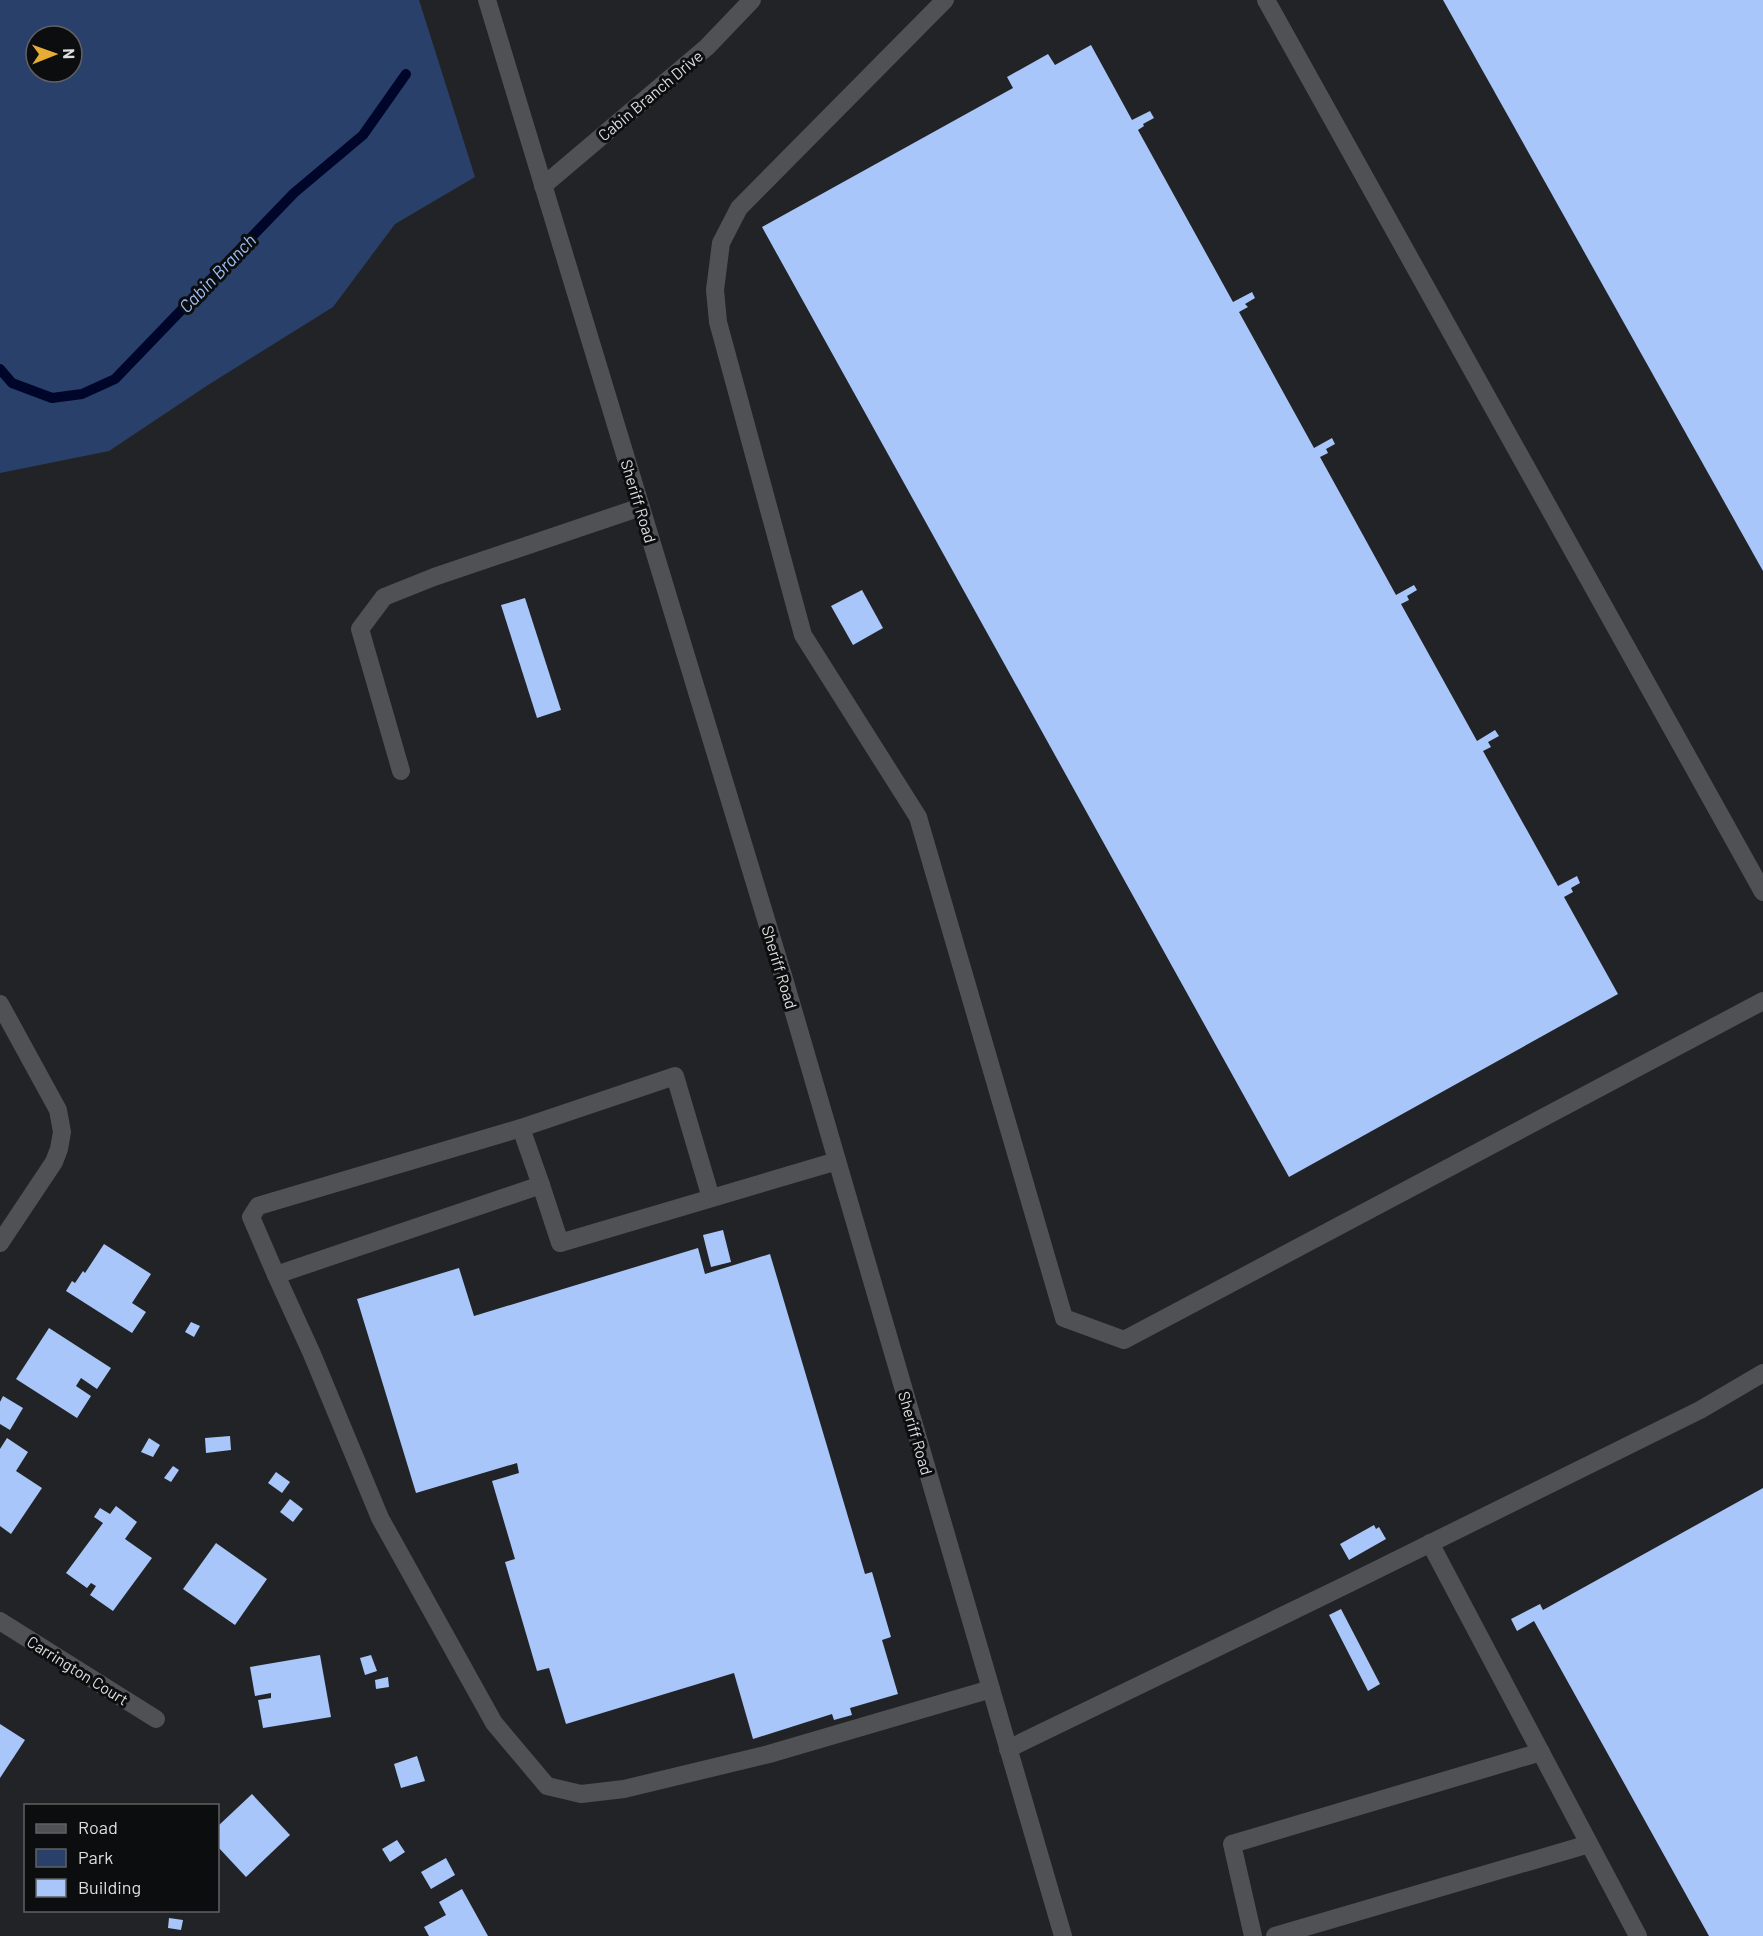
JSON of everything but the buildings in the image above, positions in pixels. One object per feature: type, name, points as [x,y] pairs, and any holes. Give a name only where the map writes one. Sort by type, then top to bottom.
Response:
[{"type":"main road","name":"Sheriff Road","points":[[487,0],[837,1161],[1063,1936]]},
{"type":"main road","name":"Cabin Branch Drive","points":[[543,186],[707,46],[752,0]]},
{"type":"main road","points":[[945,0],[739,208],[721,243],[715,290],[718,322],[803,635],[918,818],[1064,1318],[1124,1340],[1763,1001]]},
{"type":"main road","points":[[1266,0],[1763,892]]},
{"type":"main road","points":[[401,771],[360,629],[384,597],[434,577],[641,507]]},
{"type":"main road","points":[[0,1004],[58,1110],[62,1132],[54,1162],[0,1243]]},
{"type":"main road","points":[[711,1198],[675,1076],[521,1128],[258,1206],[251,1217],[312,1354],[380,1518],[494,1723],[547,1786],[581,1794],[624,1790],[769,1754],[991,1689]]},
{"type":"main road","points":[[521,1128],[560,1243],[837,1161]]},
{"type":"main road","points":[[276,1275],[541,1185]]},
{"type":"main road","points":[[1008,1749],[1700,1410],[1763,1373]]},
{"type":"main road","points":[[1430,1543],[1638,1936]]},
{"type":"main road","name":"Carrington Court","points":[[0,1621],[156,1719]]},
{"type":"main road","points":[[1253,1936],[1232,1844],[1541,1752]]},
{"type":"main road","points":[[1275,1936],[1589,1844]]},
{"type":"green space","points":[[0,0],[419,0],[475,177],[395,224],[333,307],[208,385],[109,451],[0,473]]},
{"type":"waterway","name":"Cabin Branch","points":[[0,369],[12,383],[52,398],[82,394],[115,379],[294,193],[363,135],[406,74]]}]
